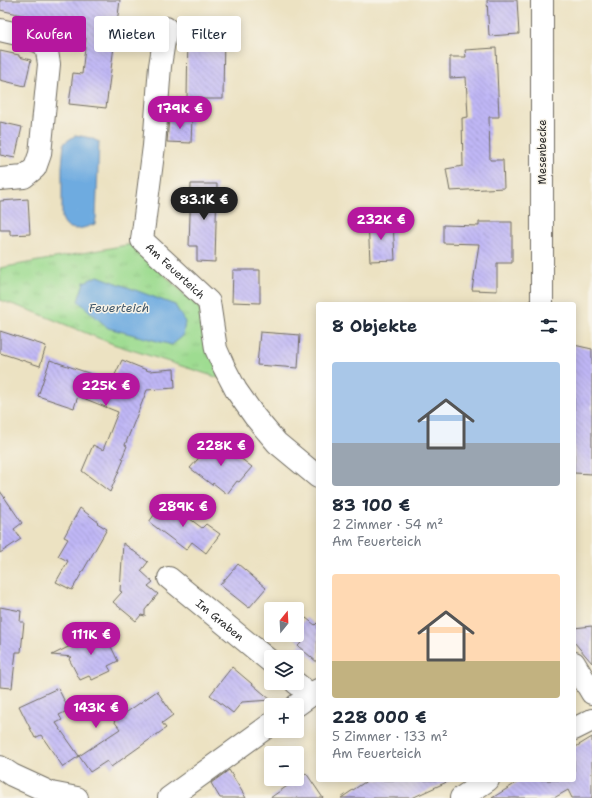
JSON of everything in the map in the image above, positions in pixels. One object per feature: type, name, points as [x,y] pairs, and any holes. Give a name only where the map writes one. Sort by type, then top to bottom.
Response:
[{"type":"street","name":"Mesenbecke","points":[[542,0],[542,302]]},
{"type":"street","points":[[0,30],[26,36],[46,45],[48,64],[40,154],[35,168],[24,177],[0,179]]},
{"type":"street","name":"Am Feuerteich","points":[[162,52],[154,146],[142,240],[209,302],[216,349],[236,390],[255,417],[277,442],[316,475]]},
{"type":"street","name":"Im Graben","points":[[168,578],[264,656]]},
{"type":"street","points":[[576,666],[592,693]]},
{"type":"street","points":[[576,728],[592,720]]},
{"type":"street","points":[[169,798],[264,729]]},
{"type":"street","points":[[0,767],[12,775],[51,793],[77,798]]},
{"type":"street","points":[[461,798],[485,782]]},
{"type":"green space","points":[[132,244],[199,308],[219,378],[113,344],[32,311],[0,300],[0,268]]},
{"type":"water","points":[[76,135],[91,138],[99,142],[95,224],[80,229],[68,226],[62,218],[62,167],[64,143]]},
{"type":"water","name":"Feuerteich","points":[[98,276],[175,305],[185,322],[183,336],[172,345],[108,328],[78,301],[84,282]]},
{"type":"building","points":[[0,0],[120,0],[118,16],[94,16],[94,52],[113,52],[106,108],[69,104],[73,73],[82,74],[84,52],[86,52],[86,16],[27,16],[0,10]]},
{"type":"building","points":[[487,0],[517,0],[519,34],[489,36]]},
{"type":"building","points":[[496,48],[499,117],[489,117],[490,160],[503,160],[504,188],[450,191],[446,169],[463,166],[462,118],[468,117],[466,77],[450,78],[450,57],[466,57],[465,50]]},
{"type":"building","points":[[0,51],[19,55],[19,57],[31,60],[25,86],[0,80]]},
{"type":"building","points":[[188,52],[224,52],[223,99],[187,99]]},
{"type":"building","points":[[169,118],[192,118],[191,143],[167,142]]},
{"type":"building","points":[[0,122],[22,127],[15,158],[0,155]]},
{"type":"building","points":[[191,184],[217,184],[215,262],[197,261],[197,246],[189,246]]},
{"type":"building","points":[[28,199],[30,234],[10,235],[10,230],[0,230],[0,201]]},
{"type":"building","points":[[368,222],[393,222],[395,260],[370,261]]},
{"type":"building","points":[[479,222],[512,222],[512,263],[497,263],[497,291],[472,290],[479,244],[443,243],[443,225],[479,226]]},
{"type":"building","points":[[233,270],[260,270],[260,303],[232,302]]},
{"type":"building","points":[[0,331],[46,346],[40,366],[0,353]]},
{"type":"building","points":[[260,332],[300,335],[298,368],[257,365]]},
{"type":"building","points":[[576,345],[592,349],[592,474],[576,473]]},
{"type":"building","points":[[50,360],[112,381],[122,360],[149,371],[174,369],[175,388],[147,390],[125,445],[127,446],[122,458],[124,459],[110,492],[82,471],[93,445],[103,450],[118,412],[78,396],[74,408],[38,396]]},
{"type":"building","points":[[218,441],[252,467],[239,482],[237,481],[227,494],[213,483],[212,485],[190,468],[212,443],[214,445]]},
{"type":"building","points":[[0,491],[22,523],[14,529],[21,539],[0,553]]},
{"type":"building","points":[[165,500],[202,528],[206,524],[220,534],[206,553],[192,542],[186,550],[149,522]]},
{"type":"building","points":[[80,508],[98,522],[97,523],[107,529],[72,590],[56,582],[68,561],[58,556],[68,539],[64,537]]},
{"type":"building","points":[[123,543],[148,562],[141,571],[153,582],[148,586],[158,594],[145,610],[145,616],[141,615],[136,621],[113,602],[122,592],[120,591]]},
{"type":"building","points":[[238,564],[266,588],[249,608],[220,585]]},
{"type":"building","points":[[0,607],[21,611],[20,622],[24,622],[21,652],[16,652],[12,688],[0,687]]},
{"type":"building","points":[[306,618],[315,625],[316,624],[316,661],[298,646],[301,643],[300,642],[304,642],[304,620]]},
{"type":"building","points":[[592,626],[592,663],[576,644],[576,628]]},
{"type":"building","points":[[103,630],[118,661],[108,666],[111,671],[92,680],[89,676],[80,680],[69,659],[72,657],[52,655]]},
{"type":"building","points":[[232,667],[269,698],[264,698],[264,700],[242,702],[233,713],[210,695]]},
{"type":"building","points":[[58,688],[69,710],[59,715],[62,720],[56,723],[79,756],[63,767],[41,735],[35,738],[19,706]]},
{"type":"building","points":[[157,691],[173,715],[162,723],[166,728],[111,767],[107,761],[90,772],[79,756],[120,729],[114,721]]},
{"type":"building","points":[[592,737],[592,798],[572,798],[568,790],[554,798],[492,798],[518,782],[576,782],[576,747]]},
{"type":"building","points":[[229,770],[246,798],[220,798],[211,783]]},
{"type":"building","points":[[306,773],[323,798],[270,798],[287,786],[304,786],[304,774]]},
{"type":"building","points":[[365,782],[447,782],[412,798],[341,798]]}]
